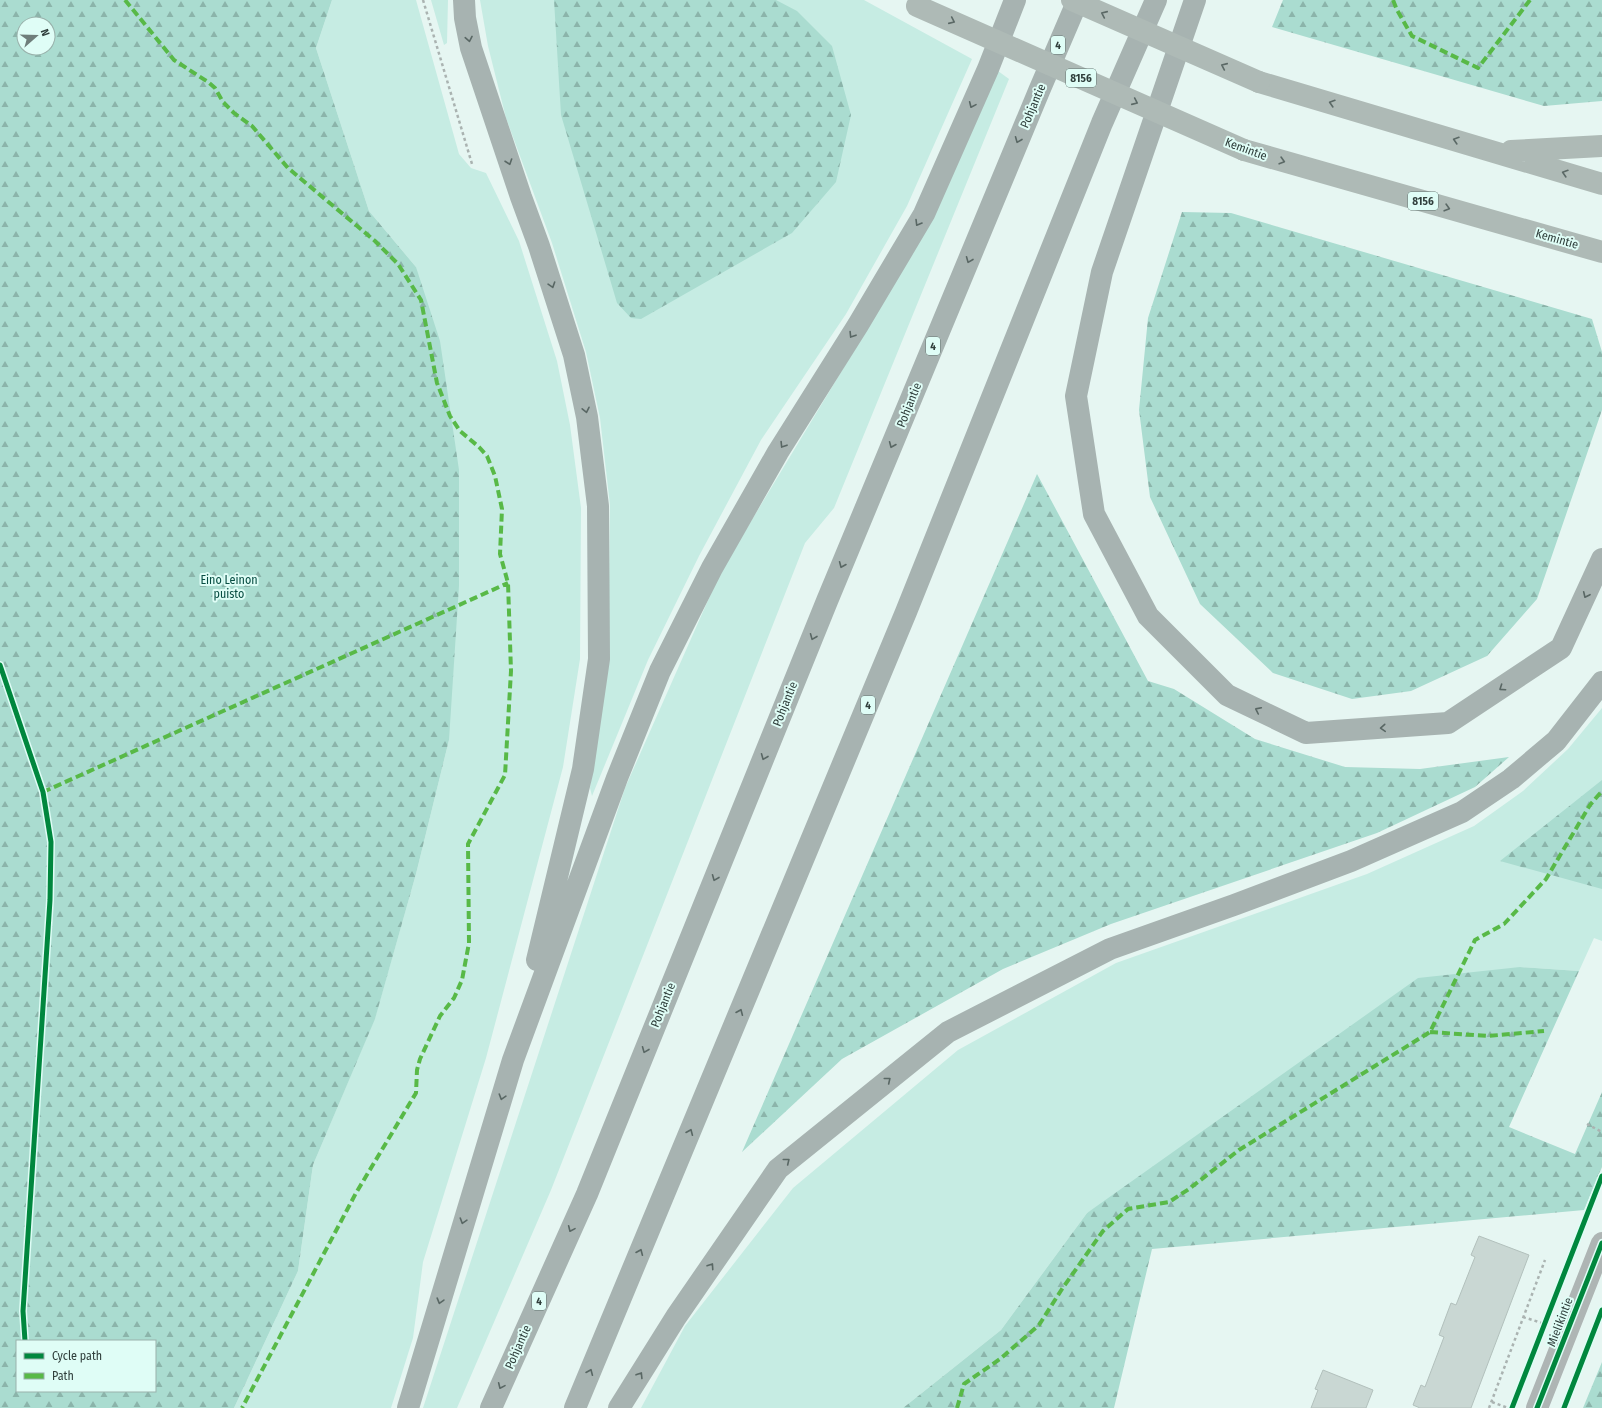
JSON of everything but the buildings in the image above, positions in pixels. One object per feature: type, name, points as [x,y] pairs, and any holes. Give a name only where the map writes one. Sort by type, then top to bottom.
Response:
[{"type":"highway","points":[[408,1408],[513,1060],[583,769],[599,658],[598,506],[587,417],[574,356],[539,246],[521,198],[471,48],[465,18],[464,0]]},
{"type":"highway","points":[[513,1060],[614,786],[660,670],[712,568],[778,452],[858,325],[924,214],[988,69],[1015,0]]},
{"type":"highway","name":"Pohjantie","points":[[491,1408],[587,1194],[827,601],[1078,0]]},
{"type":"highway","name":"4","points":[[575,1408],[906,612],[1102,123],[1156,0]]},
{"type":"highway","points":[[1195,0],[1102,272],[1076,396],[1094,514],[1148,616],[1227,695],[1306,733],[1448,723],[1561,648],[1602,559]]},
{"type":"highway","points":[[619,1408],[676,1317],[778,1169],[948,1032],[1110,949],[1234,905],[1351,861],[1462,812],[1511,779],[1556,741],[1602,682]]},
{"type":"main road","points":[[1072,0],[1259,82],[1602,184]]},
{"type":"main road","name":"Kemintie","points":[[912,3],[1244,150],[1602,252]]},
{"type":"main road","points":[[1494,152],[1602,146]]},
{"type":"street","name":"Mielikintie","points":[[1537,1408],[1602,1243]]},
{"type":"path","points":[[423,0],[472,164]]},
{"type":"path","points":[[1587,1124],[1602,1132]]},
{"type":"path","points":[[1489,1408],[1545,1260]]},
{"type":"path","points":[[1523,1316],[1544,1324]]},
{"type":"path","points":[[1542,1331],[1547,1317]]},
{"type":"path","points":[[1512,1408],[1514,1401]]},
{"type":"path","points":[[1492,1402],[1508,1408]]},
{"type":"green space","name":"Eino Leinon puisto","points":[[0,0],[332,0],[316,48],[369,211],[416,267],[440,341],[459,470],[459,586],[449,740],[416,874],[375,1019],[313,1165],[298,1271],[234,1408],[0,1408]]},
{"type":"green space","points":[[332,0],[416,0],[459,154],[471,168],[486,173],[519,241],[557,361],[570,425],[581,508],[580,659],[563,767],[486,1058],[423,1262],[413,1338],[391,1408],[234,1408],[298,1271],[313,1165],[375,1018],[416,874],[449,740],[416,267],[369,211],[316,48]]},
{"type":"green space","points":[[431,0],[448,0],[447,43],[444,45]]},
{"type":"green space","points":[[480,0],[864,0],[972,59],[907,206],[846,314],[761,440],[699,556],[648,660],[592,796],[590,788],[608,659],[610,505],[600,418],[586,352],[552,243],[506,118],[488,46]]},
{"type":"green space","points":[[554,0],[776,0],[797,11],[832,46],[851,115],[836,182],[792,233],[641,319],[631,318],[617,303],[561,115]]},
{"type":"green space","points":[[1283,0],[1602,0],[1602,101],[1544,106],[1272,27]]},
{"type":"green space","points":[[998,71],[1009,79],[834,508],[805,543],[551,1190],[457,1408],[423,1408],[625,788],[721,571],[867,329]]},
{"type":"green space","points":[[1182,212],[1231,213],[1592,319],[1602,352],[1602,410],[1537,599],[1487,656],[1411,691],[1352,699],[1273,673],[1200,604],[1150,497],[1139,410],[1148,318]]},
{"type":"green space","points":[[1037,474],[1148,681],[1174,689],[1255,739],[1345,767],[1420,769],[1509,757],[1475,787],[1377,833],[1111,924],[1003,969],[842,1059],[742,1152]]},
{"type":"green space","points":[[1602,708],[1602,941],[1594,938],[1579,971],[1520,967],[1087,1213],[1001,1330],[903,1408],[641,1408],[685,1326],[793,1188],[958,1050],[1116,963],[1367,874],[1474,826],[1523,791],[1568,749]]},
{"type":"green space","points":[[1602,780],[1602,889],[1500,861]]},
{"type":"green space","points":[[1520,967],[1579,971],[1509,1127],[1575,1154],[1602,1092],[1602,1167],[1584,1210],[1152,1249],[1114,1408],[903,1408],[1001,1330],[1087,1213],[1418,978]]},
{"type":"green space","points":[[1602,1362],[1602,1408],[1583,1408]]},
{"type":"marked path","points":[[125,0],[174,60],[215,88],[223,102],[234,113],[252,126],[288,168],[375,241],[398,264],[421,300],[437,383],[450,416],[460,431],[487,456],[495,476],[502,509],[500,554],[508,583],[511,671],[505,775],[468,844],[469,943],[462,980],[454,998],[440,1016],[420,1059],[417,1070],[416,1093],[356,1193],[242,1408]]},
{"type":"marked path","points":[[1393,0],[1412,36],[1478,68],[1530,0]]},
{"type":"marked path","points":[[43,792],[508,583]]},
{"type":"marked path","points":[[957,1408],[964,1384],[1000,1359],[1039,1325],[1062,1289],[1103,1231],[1128,1209],[1169,1202],[1189,1189],[1239,1150],[1430,1032],[1475,940],[1504,924],[1546,879],[1590,805],[1602,791]]},
{"type":"marked path","points":[[1430,1032],[1488,1036],[1544,1031]]},
{"type":"cycle path","points":[[0,665],[43,792],[51,842],[50,900],[23,1311],[25,1340]]},
{"type":"cycle path","points":[[1512,1408],[1602,1176]]},
{"type":"cycle path","points":[[1537,1408],[1602,1243]]},
{"type":"cycle path","points":[[1564,1408],[1602,1310]]}]
